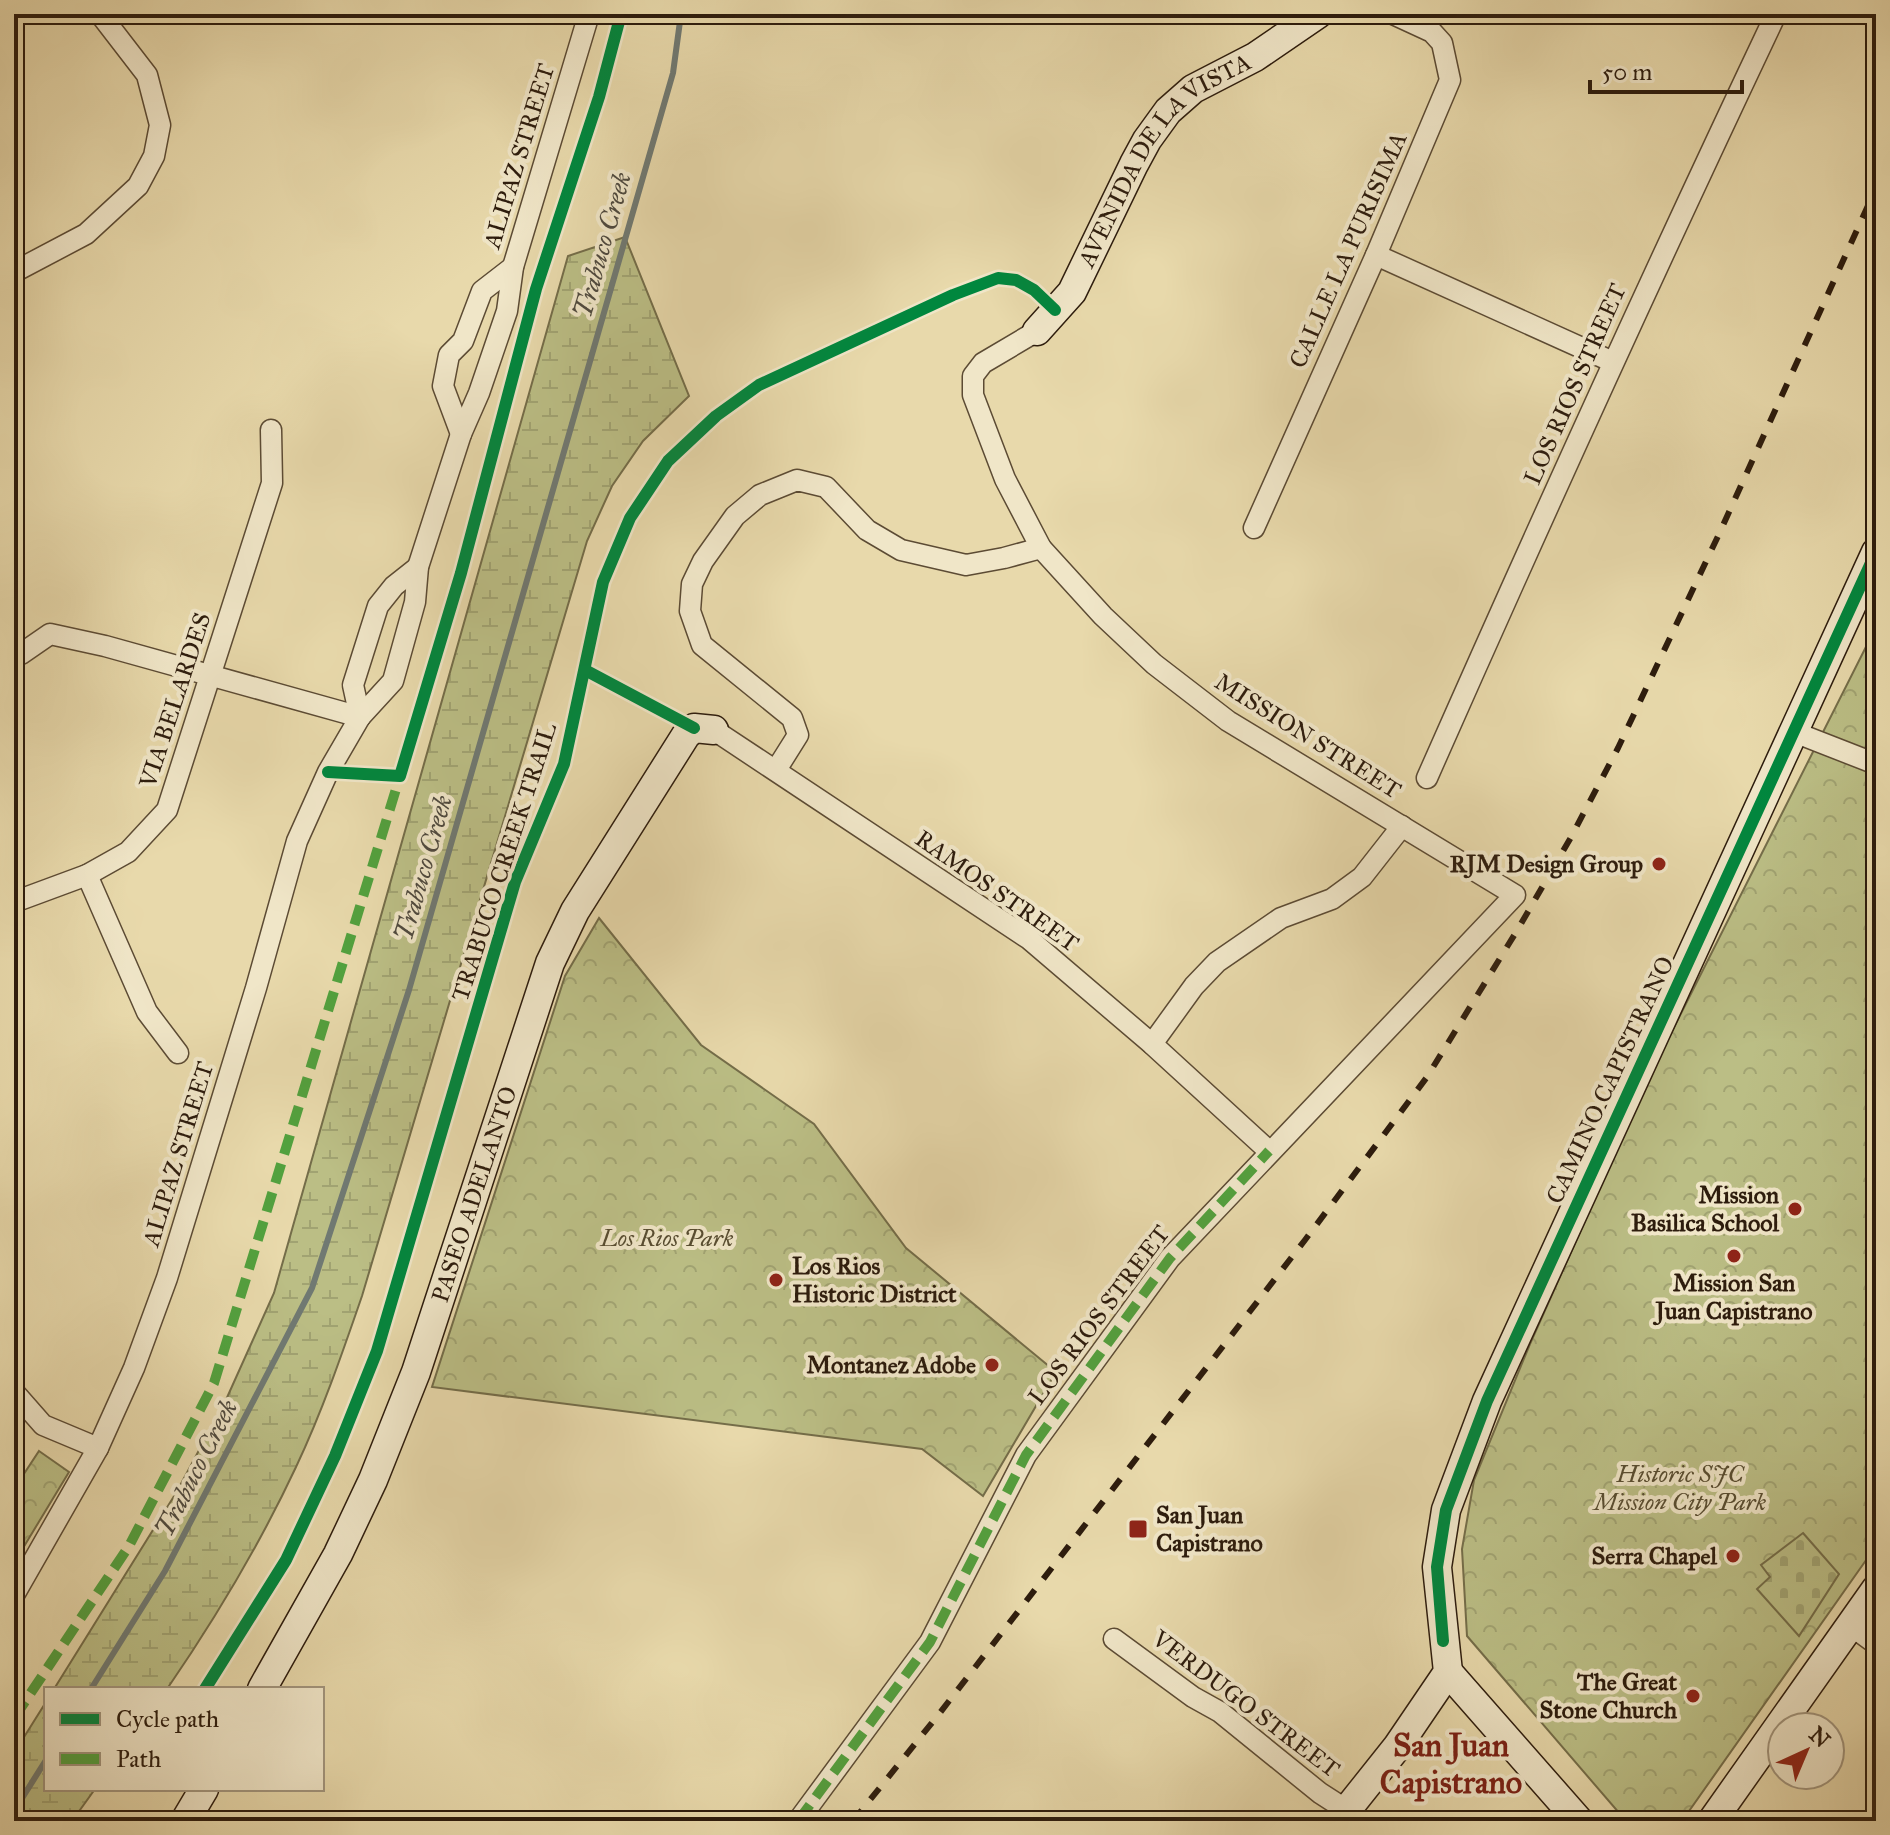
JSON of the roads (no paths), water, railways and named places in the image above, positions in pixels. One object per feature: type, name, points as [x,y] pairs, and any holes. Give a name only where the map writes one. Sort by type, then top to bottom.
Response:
[{"type":"street","points":[[14,272],[86,234],[138,186],[154,156],[160,125],[147,75],[100,14]]},
{"type":"street","name":"ALIPAZ STREET","points":[[14,1595],[98,1448],[134,1368],[167,1278],[256,988],[297,841],[328,772],[360,717],[393,681],[415,602],[418,567],[461,434],[479,393],[507,311],[513,267],[589,14]]},
{"type":"street","name":"AVENIDA DE LA VISTA","points":[[1037,331],[1072,292],[1134,164],[1168,111],[1193,89],[1255,57],[1318,14]]},
{"type":"street","name":"CALLE LA PURISIMA","points":[[1254,528],[1450,80],[1442,43],[1432,32],[1393,14]]},
{"type":"street","name":"LOS RIOS STREET","points":[[1427,778],[1695,181],[1776,14]]},
{"type":"street","points":[[1376,255],[1613,362]]},
{"type":"street","name":"ALIPAZ STREET","points":[[461,434],[443,386],[449,355],[463,341],[482,291],[513,267]]},
{"type":"street","name":"MISSION STREET","points":[[1037,331],[983,363],[973,376],[973,395],[1005,479],[1041,548],[1103,616],[1154,664],[1228,721],[1515,895]]},
{"type":"street","name":"VIA BELARDES","points":[[14,902],[87,875],[128,852],[167,810],[272,483],[271,430]]},
{"type":"street","points":[[776,770],[798,735],[792,718],[702,645],[690,611],[692,584],[703,561],[735,516],[760,495],[797,480],[826,487],[867,530],[901,550],[966,565],[1041,548]]},
{"type":"street","name":"CAMINO CAPISTRANO","points":[[1448,1672],[1437,1567],[1446,1510],[1487,1401],[1876,552]]},
{"type":"street","points":[[21,654],[50,634],[105,646],[360,717],[353,685],[378,606],[394,586],[418,567]]},
{"type":"street","name":"PASEO ADELANTO","points":[[263,1687],[338,1554],[373,1480],[429,1337],[556,950],[575,911],[686,735],[694,728],[714,730]]},
{"type":"street","name":"RAMOS STREET","points":[[714,730],[1029,939],[1152,1044],[1269,1151]]},
{"type":"street","points":[[1794,732],[1876,764]]},
{"type":"street","points":[[1152,1044],[1194,986],[1217,962],[1281,918],[1332,899],[1342,892],[1362,877],[1402,826]]},
{"type":"street","points":[[87,875],[147,1012],[178,1053]]},
{"type":"street","name":"LOS RIOS STREET","points":[[798,1821],[930,1642],[1026,1455],[1170,1258],[1515,895]]},
{"type":"street","points":[[14,1392],[43,1425],[98,1448]]},
{"type":"street","points":[[1712,1821],[1876,1589]]},
{"type":"street","points":[[1850,1625],[1876,1644]]},
{"type":"street","name":"VERDUGO STREET","points":[[1114,1639],[1193,1697],[1220,1712],[1320,1793],[1343,1816]]},
{"type":"street","points":[[1343,1816],[1397,1747],[1448,1672],[1579,1821]]},
{"type":"street","points":[[185,1821],[203,1791]]},
{"type":"waterway","name":"Trabuco Creek","points":[[92,1687],[165,1571],[312,1288],[409,990],[673,73],[681,14]]},
{"type":"waterway","name":"Trabuco Creek","points":[[14,1811],[44,1763]]},
{"type":"railway","points":[[853,1821],[1305,1240],[1427,1077],[1518,929],[1618,748],[1876,188]]},
{"type":"place","name":"RJM Design Group","points":[[1659,864]]},
{"type":"place","name":"Mission Basilica School","points":[[1795,1209]]},
{"type":"place","name":"Mission San Juan Capistrano","points":[[1734,1256]]},
{"type":"place","name":"Los Rios Historic District","points":[[776,1280]]},
{"type":"place","name":"Montanez Adobe","points":[[992,1365]]},
{"type":"place","name":"San Juan Capistrano","points":[[1138,1529]]},
{"type":"place","name":"Serra Chapel","points":[[1733,1556]]},
{"type":"place","name":"The Great Stone Church","points":[[1693,1696]]},
{"type":"district","name":"San Juan Capistrano","points":[[1451,1764]]},
{"type":"park label","name":"Los Rios Park","points":[[667,1238]]},
{"type":"park label","name":"Historic SJC Mission City Park","points":[[1680,1488]]}]
